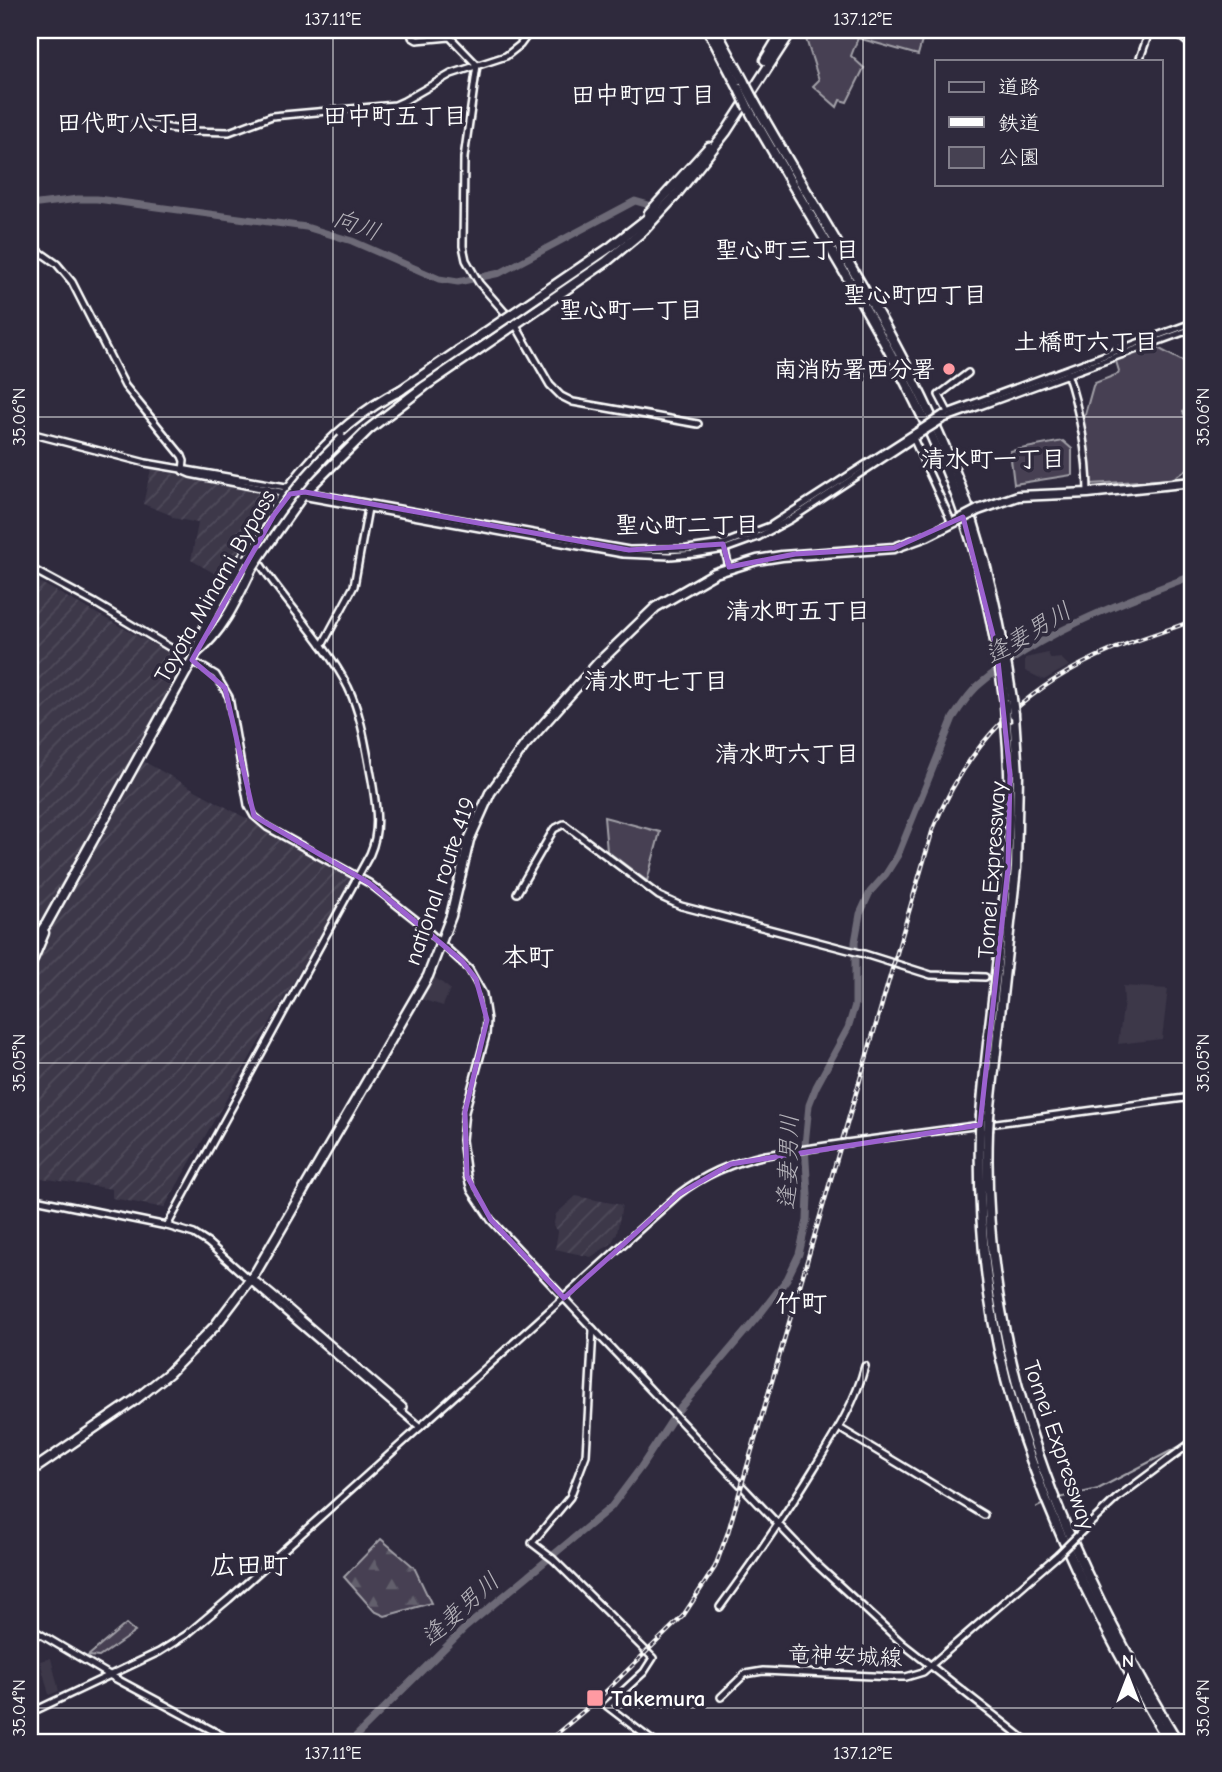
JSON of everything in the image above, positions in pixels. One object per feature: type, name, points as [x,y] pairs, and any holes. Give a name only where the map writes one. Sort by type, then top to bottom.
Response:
[{"type":"highway","name":"Tomei Expressway","points":[[708,30],[741,85]]},
{"type":"highway","name":"Tomei Expressway","points":[[716,30],[752,106],[877,313],[940,438],[979,542],[1005,678],[1010,775],[1008,867],[984,1131],[981,1208],[988,1290],[1012,1403],[1032,1462],[1078,1574],[1132,1678],[1170,1742]]},
{"type":"highway","name":"Toyota Minami Bypass","points":[[593,259],[639,222],[689,170],[720,131],[781,30]]},
{"type":"highway","name":"Toyota Minami Bypass","points":[[30,948],[47,923],[248,559],[274,516],[299,483],[342,439],[401,390],[593,259],[676,195],[726,132],[778,49],[793,30]]},
{"type":"highway","points":[[196,653],[209,642],[226,619],[252,568],[303,494],[369,429],[425,386],[630,243],[676,195]]},
{"type":"highway","points":[[196,653],[200,636],[244,552],[287,490],[342,431],[387,397],[401,390]]},
{"type":"highway","name":"national route 419","points":[[30,1472],[135,1400],[169,1373],[215,1326],[250,1280],[309,1185],[423,986],[442,943],[455,902],[469,840],[489,796],[503,774],[580,682],[637,623],[670,598],[729,567],[795,554],[894,548],[927,536],[978,510],[1018,496],[1088,493],[1192,482]]},
{"type":"highway","name":"Tomei Expressway","points":[[985,1115],[1016,868],[1018,775],[1014,714],[1008,701]]},
{"type":"highway","name":"Toyota Minami Bypass","points":[[30,966],[47,923]]},
{"type":"highway","name":"Tomei Expressway","points":[[984,1131],[997,1290],[1007,1349],[1030,1433],[1085,1573],[1138,1676],[1178,1742]]},
{"type":"main road","points":[[1172,30],[1192,45]]},
{"type":"main road","points":[[1182,30],[1192,38]]},
{"type":"street","points":[[411,30],[412,37],[417,40],[450,37],[477,65]]},
{"type":"street","points":[[136,123],[189,131],[229,132],[281,115],[385,107],[404,102],[451,74],[506,56],[520,45],[531,30]]},
{"type":"street","points":[[1139,60],[1150,30]]},
{"type":"street","points":[[477,65],[463,173],[463,246],[468,264],[477,280],[515,324],[550,385],[565,398],[594,407],[698,424]]},
{"type":"street","points":[[30,245],[57,264],[72,282],[125,386],[181,456],[184,461],[183,471]]},
{"type":"street","points":[[30,433],[190,474],[629,550],[724,546],[793,513],[944,415],[1192,326]]},
{"type":"street","points":[[944,415],[1192,326]]},
{"type":"street","points":[[944,415],[940,395],[968,373]]},
{"type":"street","points":[[1067,373],[1081,437],[1088,493]]},
{"type":"street","points":[[915,435],[955,522]]},
{"type":"street","points":[[321,644],[354,586],[370,506]]},
{"type":"street","points":[[167,1226],[375,842],[376,806],[360,718],[348,687],[321,644],[256,557],[268,531]]},
{"type":"street","points":[[724,546],[729,567]]},
{"type":"street","points":[[30,568],[131,624],[216,676],[229,697],[248,805],[254,816],[267,827],[358,876],[393,901],[469,969],[486,1008],[486,1035],[464,1124],[463,1153],[471,1189],[491,1220],[778,1526],[903,1644],[1028,1742]]},
{"type":"street","points":[[517,892],[554,830],[564,824],[668,900],[681,906],[864,954],[931,975],[985,977]]},
{"type":"street","points":[[30,1713],[171,1645],[203,1622],[698,1179],[731,1164],[766,1155],[1192,1097]]},
{"type":"street","points":[[30,1198],[194,1234],[422,1425]]},
{"type":"street","points":[[593,1329],[588,1448],[583,1469],[570,1497],[532,1543],[552,1559],[653,1658],[644,1672],[607,1706],[654,1742]]},
{"type":"street","points":[[720,1607],[778,1526],[839,1428],[858,1392],[865,1366]]},
{"type":"street","points":[[839,1428],[984,1515]]},
{"type":"street","name":"竜神安城線","points":[[721,1697],[745,1674],[763,1671],[894,1678],[916,1675],[931,1666],[1058,1555],[1117,1498],[1192,1442]]},
{"type":"street","points":[[30,1628],[111,1676],[234,1742]]},
{"type":"highlighted area","points":[[305,492],[629,550],[723,544],[729,567],[795,554],[894,548],[963,517],[997,651],[1010,775],[1008,868],[980,1125],[731,1164],[679,1194],[564,1298],[491,1220],[467,1176],[465,1112],[487,1020],[476,979],[462,961],[369,883],[254,816],[225,688],[192,660],[274,515],[290,494]]},
{"type":"shaded area","points":[[151,469],[273,494],[276,501],[219,576],[191,560],[198,523],[173,518],[143,504]]},
{"type":"shaded area","points":[[30,577],[178,658],[172,682],[134,756],[348,875],[350,883],[164,1208],[112,1198],[112,1189],[30,1174]]},
{"type":"shaded area","points":[[1048,653],[1051,659],[1061,658],[1069,666],[1044,680],[1025,671],[1025,658]]},
{"type":"shaded area","points":[[433,976],[450,989],[443,1006],[420,999]]},
{"type":"shaded area","points":[[1123,986],[1168,989],[1162,1039],[1118,1044],[1124,1001]]},
{"type":"shaded area","points":[[576,1196],[622,1205],[617,1233],[611,1244],[591,1257],[555,1249],[558,1232],[553,1226],[556,1214]]},
{"type":"shaded area","points":[[51,1658],[59,1691],[49,1695],[40,1661]]},
{"type":"green space","points":[[819,30],[925,30],[918,55],[858,38],[851,56],[864,68],[847,102],[840,100],[837,107],[813,86],[819,80],[806,39]]},
{"type":"green space","points":[[1154,346],[1192,366],[1192,406],[1183,412],[1192,428],[1192,466],[1172,479],[1091,484],[1082,425],[1093,386],[1118,374],[1115,358]]},
{"type":"green space","points":[[1063,441],[1072,449],[1072,475],[1014,484],[1010,451]]},
{"type":"green space","points":[[604,817],[660,832],[647,881],[607,851]]},
{"type":"green space","points":[[381,1539],[414,1567],[431,1603],[385,1616],[374,1611],[344,1577]]},
{"type":"green space","points":[[126,1624],[135,1632],[99,1657],[88,1656]]},
{"type":"waterway","name":"向川","points":[[30,205],[97,199],[306,227],[352,241],[439,279],[458,282],[500,273],[635,201],[649,205]]},
{"type":"waterway","points":[[953,461],[961,458]]},
{"type":"waterway","points":[[931,471],[941,467]]},
{"type":"waterway","name":"逢妻男川","points":[[350,1742],[465,1628],[611,1507],[677,1412],[787,1279],[799,1254],[807,1220],[805,1145],[809,1105],[848,1028],[855,1005],[855,942],[860,914],[870,892],[898,855],[953,718],[965,700],[1004,666],[1055,634],[1109,608],[1192,576]]},
{"type":"waterway","points":[[1059,1498],[1098,1489],[1184,1444]]},
{"type":"waterway","points":[[1037,1507],[1044,1504]]},
{"type":"railway","points":[[548,1741],[597,1700],[683,1616],[715,1567],[728,1532],[933,829],[947,798],[964,769],[1003,720],[1053,681],[1081,664],[1122,646],[1192,621]]},
{"type":"place","name":"南消防署西分署","points":[[949,369]]},
{"type":"place","name":"Takemura","points":[[595,1698]]},
{"type":"district","name":"田中町四丁目","points":[[643,95]]},
{"type":"district","name":"田中町五丁目","points":[[395,116]]},
{"type":"district","name":"田代町八丁目","points":[[129,123]]},
{"type":"district","name":"聖心町三丁目","points":[[787,250]]},
{"type":"district","name":"聖心町四丁目","points":[[915,295]]},
{"type":"district","name":"聖心町一丁目","points":[[631,310]]},
{"type":"district","name":"土橋町六丁目","points":[[1086,342]]},
{"type":"district","name":"清水町一丁目","points":[[993,459]]},
{"type":"district","name":"聖心町二丁目","points":[[687,525]]},
{"type":"district","name":"清水町五丁目","points":[[798,611]]},
{"type":"district","name":"清水町七丁目","points":[[656,681]]},
{"type":"district","name":"清水町六丁目","points":[[787,754]]},
{"type":"district","name":"本町","points":[[528,958]]},
{"type":"district","name":"竹町","points":[[801,1304]]},
{"type":"district","name":"広田町","points":[[249,1566]]}]
